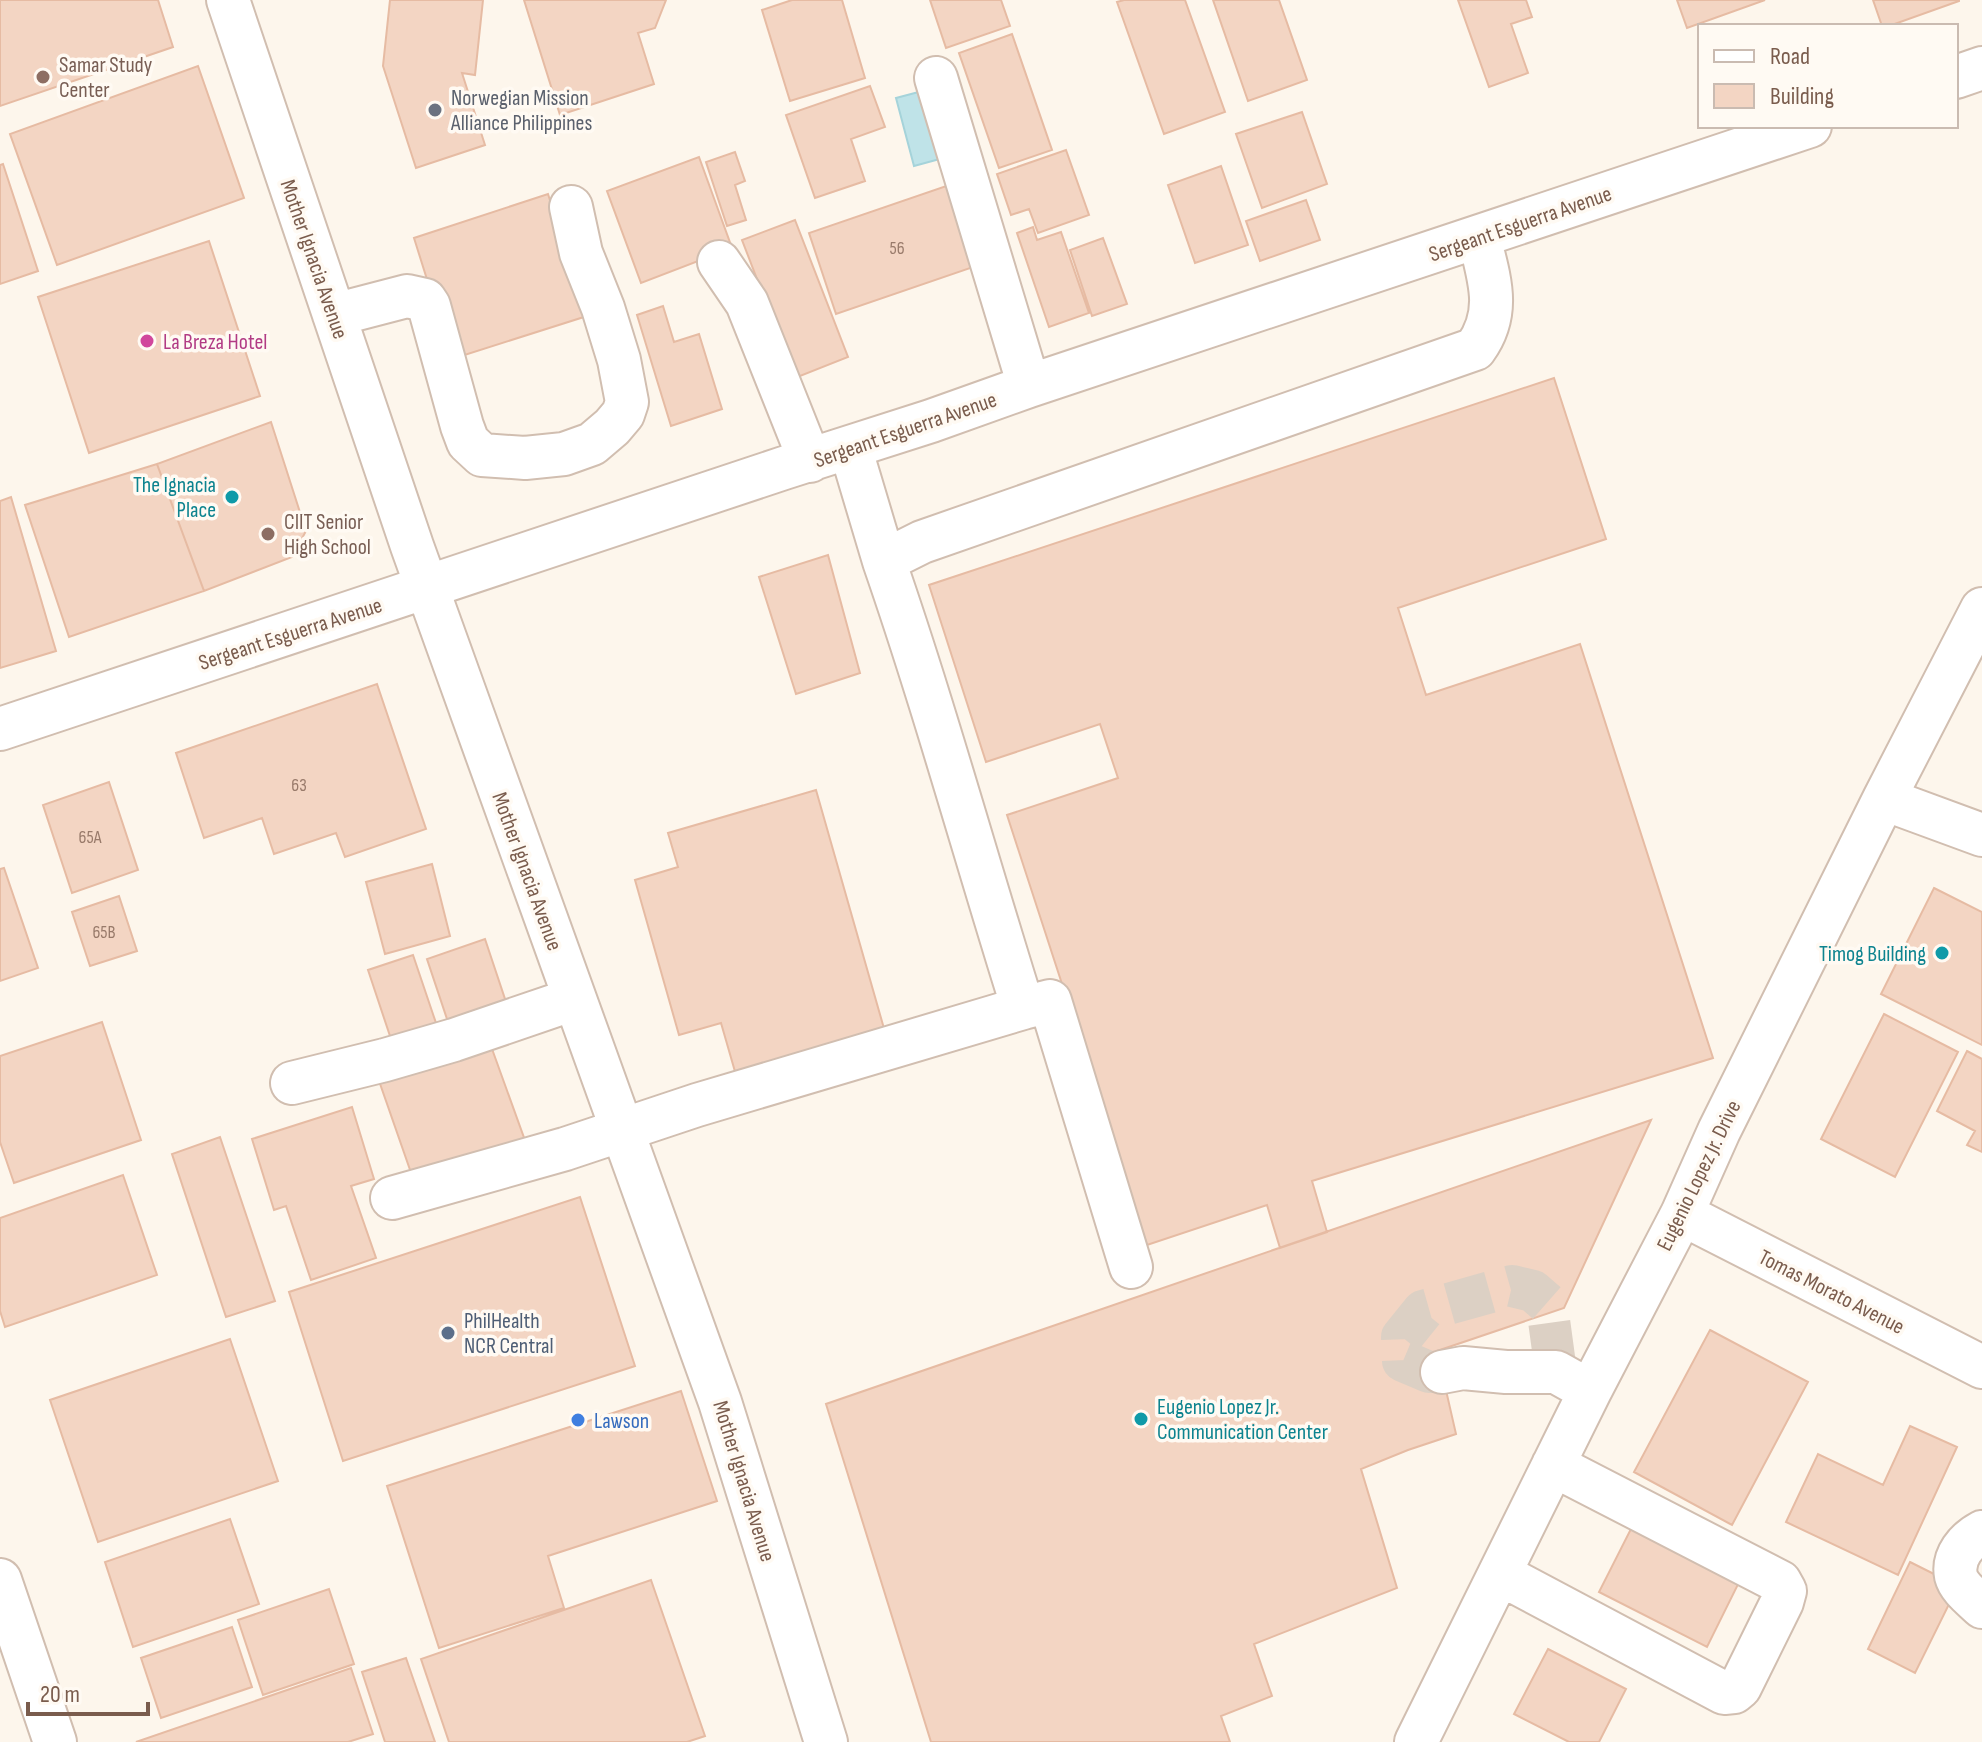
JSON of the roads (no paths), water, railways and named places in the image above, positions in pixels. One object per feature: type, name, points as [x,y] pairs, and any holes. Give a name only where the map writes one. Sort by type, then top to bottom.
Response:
[{"type":"street","name":"Mother Ignacia Avenue","points":[[228,0],[427,588],[720,1402],[826,1742]]},
{"type":"street","points":[[1958,76],[1982,68]]},
{"type":"street","points":[[936,78],[1029,386]]},
{"type":"street","name":"Sergeant Esguerra Avenue","points":[[0,729],[1804,128]]},
{"type":"street","points":[[334,315],[407,296],[425,300],[462,426],[468,442],[482,455],[525,458],[564,454],[592,444],[623,414],[627,402],[619,360],[581,253],[571,207]]},
{"type":"street","points":[[884,561],[937,536],[1475,349],[1491,317],[1491,287],[1479,237]]},
{"type":"street","points":[[719,262],[747,303],[810,461]]},
{"type":"street","points":[[850,447],[1023,1008]]},
{"type":"street","name":"Eugenio Lopez Jr. Drive","points":[[1416,1742],[1553,1465],[1573,1382],[1682,1214],[1719,1131],[1982,609]]},
{"type":"street","points":[[1884,799],[1982,835]]},
{"type":"street","points":[[292,1083],[440,1044],[574,999]]},
{"type":"street","points":[[392,1198],[565,1149],[697,1105],[1050,1001],[1131,1267]]},
{"type":"street","name":"Tomas Morato Avenue","points":[[1682,1214],[1982,1367]]},
{"type":"street","points":[[1442,1372],[1463,1368],[1573,1382]]},
{"type":"street","points":[[1500,1574],[1724,1693],[1734,1692],[1740,1687],[1782,1602],[1785,1591],[1780,1582],[1553,1465]]},
{"type":"street","points":[[1982,1532],[1969,1539],[1958,1555],[1956,1575],[1967,1593],[1982,1607]]},
{"type":"street","points":[[0,1580],[55,1742]]},
{"type":"water","points":[[930,89],[947,157],[914,166],[896,98]]},
{"type":"tunnel","points":[[1442,1372],[1429,1372],[1403,1361],[1402,1337],[1423,1311],[1512,1286],[1533,1291],[1549,1305],[1556,1372]]},
{"type":"place","name":"Samar Study Center","points":[[43,77]]},
{"type":"place","name":"Norwegian Mission Alliance Philippines","points":[[435,110]]},
{"type":"place","name":"La Breza Hotel","points":[[147,341]]},
{"type":"place","name":"The Ignacia Place","points":[[232,497]]},
{"type":"place","name":"CIIT Senior High School","points":[[268,534]]},
{"type":"place","name":"Timog Building","points":[[1942,953]]},
{"type":"place","name":"PhilHealth NCR Central","points":[[448,1333]]},
{"type":"place","name":"Eugenio Lopez Jr. Communication Center","points":[[1141,1419]]},
{"type":"place","name":"Lawson","points":[[578,1420]]}]
